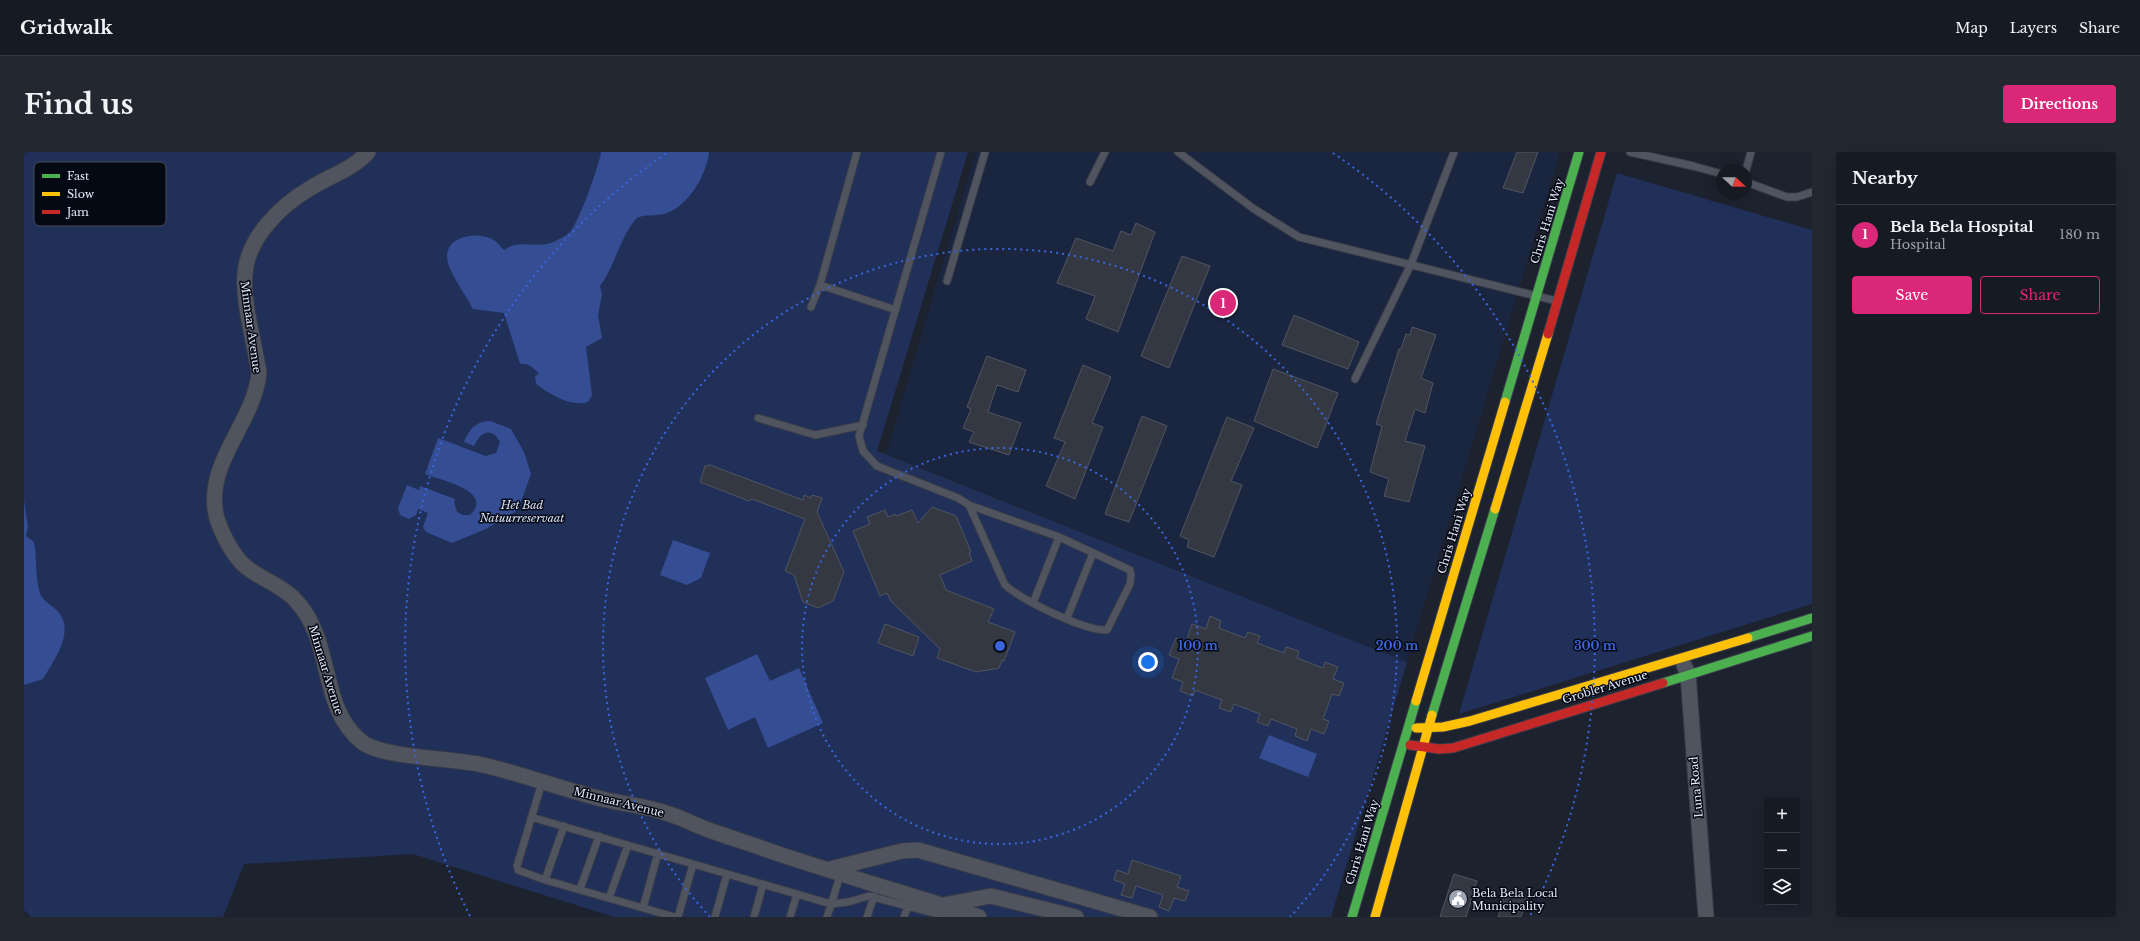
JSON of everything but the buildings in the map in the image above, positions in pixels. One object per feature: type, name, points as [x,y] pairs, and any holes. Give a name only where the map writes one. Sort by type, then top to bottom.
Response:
[{"type":"main road","name":"Chris Hani Way","points":[[1375,917],[1428,729],[1466,569],[1537,294],[1579,152]]},
{"type":"main road","name":"Chris Hani Way","points":[[1352,917],[1408,727],[1466,569],[1558,301],[1601,152]]},
{"type":"main road","name":"Grobler Avenue","points":[[1408,727],[1428,729],[1451,725],[1552,698],[1812,618]]},
{"type":"main road","name":"Grobler Avenue","points":[[1403,744],[1423,748],[1452,748],[1812,636]]},
{"type":"street","name":"Minnaar Avenue","points":[[368,152],[358,163],[310,188],[282,209],[268,224],[251,250],[244,274],[246,297],[259,373],[258,385],[254,400],[219,470],[215,482],[215,512],[219,526],[244,565],[292,596],[308,615],[321,645],[337,710],[345,726],[364,744],[379,750],[473,762],[598,798],[666,813],[705,828],[835,871],[943,913],[979,917]]},
{"type":"street","name":"Luna Road","points":[[1682,658],[1688,674],[1706,917]]},
{"type":"street","points":[[835,871],[902,851],[918,850],[1150,917]]},
{"type":"street","points":[[943,913],[991,896],[1076,917]]},
{"type":"lane","points":[[811,307],[820,285],[857,152]]},
{"type":"lane","points":[[941,152],[859,436],[862,451],[877,466],[958,498],[969,505],[1059,538],[1130,570],[1130,584],[1107,630],[1099,630],[1067,618],[1015,594],[1005,585],[969,505]]},
{"type":"lane","points":[[947,281],[985,152]]},
{"type":"lane","points":[[1090,182],[1105,152]]},
{"type":"lane","points":[[1178,152],[1254,209],[1299,237],[1335,247],[1537,294],[1558,301]]},
{"type":"lane","points":[[1355,379],[1410,264],[1454,152]]},
{"type":"lane","points":[[1630,152],[1716,172]]},
{"type":"lane","points":[[1748,164],[1751,152]]},
{"type":"lane","points":[[1752,184],[1787,197],[1797,198],[1812,192]]},
{"type":"lane","points":[[820,285],[896,310]]},
{"type":"lane","points":[[758,418],[815,435],[863,426]]},
{"type":"lane","points":[[1033,603],[1059,538]]},
{"type":"lane","points":[[1067,618],[1093,553]]},
{"type":"lane","points":[[542,782],[517,866],[522,872],[545,880],[677,917],[693,864]]},
{"type":"lane","points":[[531,817],[831,904],[848,902],[861,896],[874,896],[943,913]]},
{"type":"lane","points":[[545,880],[564,826]]},
{"type":"lane","points":[[580,890],[599,836]]},
{"type":"lane","points":[[609,898],[628,845]]},
{"type":"lane","points":[[643,908],[658,853]]},
{"type":"lane","points":[[827,917],[831,904],[835,871]]},
{"type":"lane","points":[[715,917],[727,874]]},
{"type":"lane","points":[[754,917],[763,884]]},
{"type":"lane","points":[[790,917],[797,894]]},
{"type":"lane","points":[[867,917],[874,896]]},
{"type":"lane","points":[[904,917],[908,905]]},
{"type":"shaded area","points":[[601,152],[709,152],[708,161],[701,179],[696,188],[683,203],[667,213],[638,218],[635,220],[625,236],[610,270],[600,286],[602,294],[598,315],[602,338],[586,347],[592,395],[588,402],[574,403],[554,396],[536,384],[535,376],[539,374],[531,366],[520,364],[504,313],[473,309],[452,274],[448,263],[447,254],[449,248],[454,242],[467,236],[475,235],[490,238],[504,250],[521,244],[539,245],[551,243],[566,235],[574,226],[583,206],[597,169]]},
{"type":"shaded area","points":[[976,152],[1560,152],[1407,662],[886,454]]},
{"type":"shaded area","points":[[490,421],[511,429],[524,452],[531,474],[518,510],[486,529],[452,543],[426,532],[423,527],[428,513],[418,509],[416,515],[409,519],[400,515],[398,508],[407,485],[419,490],[420,486],[455,499],[454,502],[457,512],[463,515],[470,515],[476,507],[476,499],[471,493],[452,483],[425,474],[438,438],[486,456],[496,453],[500,442],[493,434],[483,434],[479,437],[474,446],[464,442],[468,433],[477,424]]},
{"type":"shaded area","points":[[24,500],[28,527],[26,536],[34,542],[38,586],[42,597],[60,614],[64,622],[65,630],[60,648],[43,679],[24,685]]},
{"type":"shaded area","points":[[673,540],[710,553],[701,578],[687,585],[660,575]]},
{"type":"shaded area","points":[[757,654],[770,681],[799,668],[823,723],[768,748],[755,717],[728,730],[705,678]]},
{"type":"shaded area","points":[[1269,735],[1317,754],[1308,777],[1259,758]]},
{"type":"green space","name":"Het Bad Natuurreservaat","points":[[24,152],[968,152],[877,451],[1407,662],[1331,917],[614,917],[413,854],[244,864],[223,917],[31,917],[24,910]]},
{"type":"green space","points":[[1617,173],[1812,230],[1812,604],[1459,714]]},
{"type":"traffic: fast","points":[[1505,402],[1579,152]]},
{"type":"traffic: fast","points":[[1432,715],[1495,509]]},
{"type":"traffic: fast","points":[[1748,638],[1812,618]]},
{"type":"traffic: fast","points":[[1663,683],[1812,636]]},
{"type":"traffic: fast","points":[[1352,917],[1416,701]]},
{"type":"traffic: slow","points":[[1495,509],[1548,334]]},
{"type":"traffic: slow","points":[[1416,701],[1505,402]]},
{"type":"traffic: slow","points":[[1416,728],[1443,727],[1470,721],[1748,638]]},
{"type":"traffic: slow","points":[[1375,917],[1432,715]]},
{"type":"traffic: jam","points":[[1548,334],[1601,152]]},
{"type":"traffic: jam","points":[[1410,745],[1439,749],[1453,748],[1663,683]]},
{"type":"place","name":"Bela Bela Hospital","points":[[1223,303]]},
{"type":"place","name":"Bela Bela Local Municipality","points":[[1458,899]]}]
